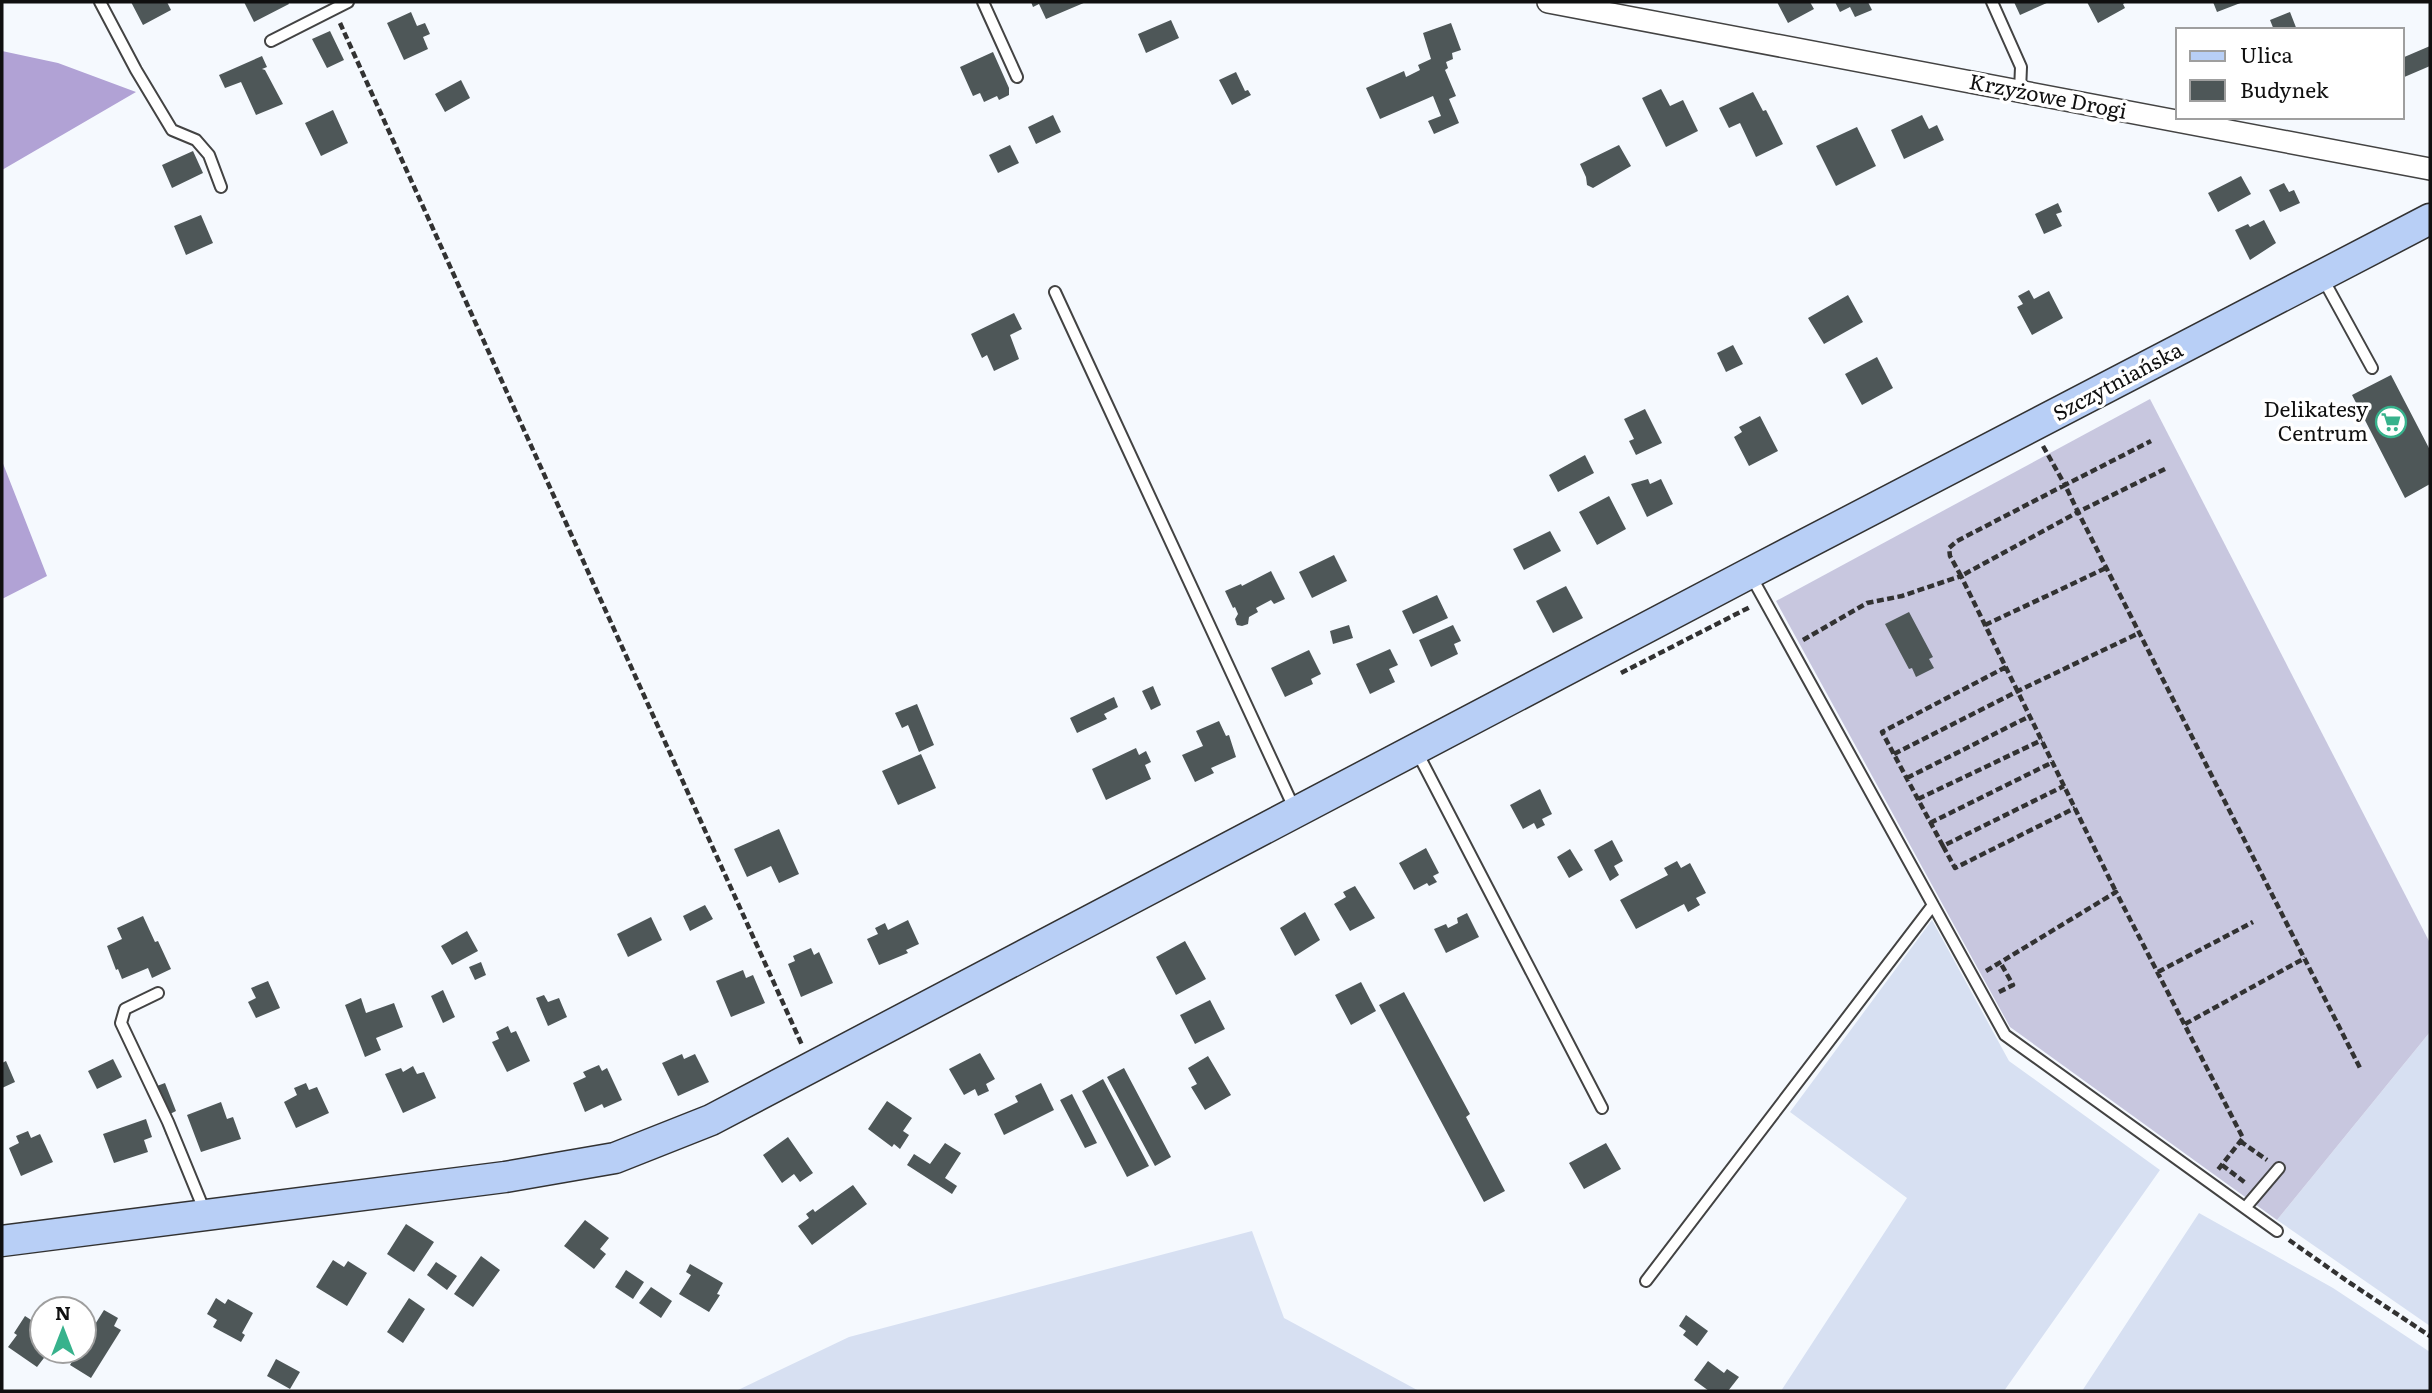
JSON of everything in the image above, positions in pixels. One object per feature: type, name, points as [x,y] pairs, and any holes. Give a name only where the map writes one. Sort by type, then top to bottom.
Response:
[{"type":"street","name":"Krzyżowe Drogi","points":[[1548,2],[2430,170]]},
{"type":"street","name":"Szczytniańska","points":[[2,1241],[505,1177],[615,1157],[711,1120],[1750,573],[2430,219]]},
{"type":"street","name":"Szczytniańska","points":[[2391,241],[2430,227]]},
{"type":"lane","points":[[100,2],[172,130],[196,140],[209,155],[221,187]]},
{"type":"lane","points":[[271,41],[348,2]]},
{"type":"lane","points":[[984,2],[1017,77]]},
{"type":"lane","points":[[1992,2],[2021,67],[2020,91]]},
{"type":"lane","points":[[2322,276],[2372,368]]},
{"type":"lane","points":[[1055,292],[1296,812]]},
{"type":"lane","points":[[1750,573],[2005,1035],[2277,1231]]},
{"type":"lane","points":[[1415,749],[1602,1108]]},
{"type":"lane","points":[[1646,1281],[1933,905]]},
{"type":"lane","points":[[158,992],[125,1009],[121,1023],[168,1122],[206,1215]]},
{"type":"lane","points":[[2245,1208],[2279,1168]]},
{"type":"path","points":[[334,9],[798,1036]]},
{"type":"path","points":[[2033,427],[2065,485],[2360,1068]]},
{"type":"path","points":[[2151,441],[1957,541],[1949,548],[1950,556],[2116,892],[2243,1138],[2215,1174]]},
{"type":"path","points":[[1791,647],[1867,603],[1902,596],[1961,576],[2078,512],[2165,469]]},
{"type":"path","points":[[1985,625],[2106,568]]},
{"type":"path","points":[[1894,754],[2139,633]]},
{"type":"path","points":[[2006,667],[1882,732],[1955,869],[2075,808]]},
{"type":"path","points":[[1907,778],[2030,716]]},
{"type":"path","points":[[1918,799],[2042,740]]},
{"type":"path","points":[[1930,823],[2053,762]]},
{"type":"path","points":[[1943,846],[2064,786]]},
{"type":"path","points":[[1973,978],[2116,892]]},
{"type":"path","points":[[2158,972],[2253,922]]},
{"type":"path","points":[[2185,1024],[2305,958]]},
{"type":"path","points":[[2240,1141],[2279,1168]]},
{"type":"path","points":[[2222,1165],[2259,1193]]},
{"type":"path","points":[[2277,1231],[2430,1336]]},
{"type":"shaded area","points":[[2,51],[58,63],[136,92],[2,170]]},
{"type":"shaded area","points":[[2150,399],[2430,943],[2430,1032],[2277,1220],[2010,1027],[1776,601]]},
{"type":"shaded area","points":[[2,461],[47,576],[2,599]]},
{"type":"shaded area","points":[[1932,920],[2009,1061],[2160,1170],[2004,1391],[1781,1391],[1907,1198],[1790,1112]]},
{"type":"shaded area","points":[[2430,1032],[2430,1326],[2277,1220]]},
{"type":"shaded area","points":[[2199,1213],[2333,1288],[2430,1352],[2430,1391],[2082,1391]]},
{"type":"shaded area","points":[[1252,1231],[1284,1318],[1419,1391],[736,1391],[849,1337]]},
{"type":"building","points":[[131,2],[167,2],[171,10],[143,25]]},
{"type":"building","points":[[244,2],[288,2],[289,4],[254,22]]},
{"type":"building","points":[[1031,2],[1086,2],[1046,19],[1039,4],[1033,7]]},
{"type":"building","points":[[1777,2],[1810,2],[1814,9],[1788,23]]},
{"type":"building","points":[[1835,2],[1868,2],[1872,10],[1855,17],[1850,7],[1840,12]]},
{"type":"building","points":[[2014,2],[2049,2],[2020,15]]},
{"type":"building","points":[[2087,2],[2126,2],[2123,4],[2125,8],[2098,23]]},
{"type":"building","points":[[2213,2],[2243,2],[2217,12]]},
{"type":"building","points":[[411,12],[417,26],[425,23],[430,34],[423,37],[428,49],[404,60],[387,23]]},
{"type":"building","points":[[2290,12],[2296,28],[2273,28],[2270,20]]},
{"type":"building","points":[[1171,20],[1179,38],[1146,53],[1138,34]]},
{"type":"building","points":[[1451,23],[1461,50],[1452,53],[1453,59],[1446,62],[1448,68],[1445,70],[1456,96],[1449,99],[1459,123],[1434,134],[1428,121],[1441,116],[1433,96],[1380,119],[1366,88],[1404,71],[1406,77],[1420,70],[1418,65],[1431,59],[1423,33]]},
{"type":"building","points":[[330,31],[344,60],[327,68],[312,39]]},
{"type":"building","points":[[2430,46],[2430,66],[2404,77],[2404,57]]},
{"type":"building","points":[[993,52],[1009,88],[1009,95],[999,100],[997,96],[984,102],[980,93],[973,96],[960,67]]},
{"type":"building","points":[[262,56],[267,67],[262,69],[283,104],[256,115],[241,82],[225,88],[219,75]]},
{"type":"building","points":[[1236,72],[1245,91],[1248,90],[1251,95],[1232,105],[1219,80]]},
{"type":"building","points":[[461,80],[470,98],[445,112],[435,94]]},
{"type":"building","points":[[1661,89],[1670,106],[1683,100],[1698,131],[1666,147],[1642,98]]},
{"type":"building","points":[[1753,92],[1763,111],[1766,110],[1783,144],[1756,157],[1740,123],[1729,128],[1719,108]]},
{"type":"building","points":[[333,110],[348,143],[321,156],[305,123]]},
{"type":"building","points":[[1053,115],[1061,132],[1036,144],[1028,127]]},
{"type":"building","points":[[1922,115],[1929,129],[1937,125],[1944,140],[1904,159],[1891,130]]},
{"type":"building","points":[[1857,127],[1876,166],[1836,186],[1816,146]]},
{"type":"building","points":[[1010,145],[1019,163],[998,173],[989,155]]},
{"type":"building","points":[[1619,145],[1631,166],[1593,188],[1587,185],[1580,164]]},
{"type":"building","points":[[193,151],[203,173],[172,188],[162,165]]},
{"type":"building","points":[[2241,176],[2251,194],[2218,212],[2208,193]]},
{"type":"building","points":[[2284,183],[2289,192],[2294,190],[2300,203],[2280,212],[2269,190]]},
{"type":"building","points":[[2058,203],[2062,212],[2056,214],[2062,226],[2044,234],[2035,214]]},
{"type":"building","points":[[201,215],[213,243],[186,255],[174,226]]},
{"type":"building","points":[[2264,220],[2276,243],[2250,260],[2235,230]]},
{"type":"building","points":[[2029,290],[2034,299],[2049,291],[2063,318],[2032,335],[2017,307],[2023,304],[2018,296]]},
{"type":"building","points":[[1848,295],[1863,322],[1824,344],[1808,318]]},
{"type":"building","points":[[1014,313],[1022,329],[1010,335],[1019,359],[994,371],[987,355],[982,358],[971,334]]},
{"type":"building","points":[[1733,345],[1743,364],[1726,372],[1717,353]]},
{"type":"building","points":[[1877,357],[1893,388],[1862,405],[1845,374]]},
{"type":"building","name":"Delikatesy Centrum","points":[[2391,375],[2430,450],[2430,484],[2405,498],[2352,395]]},
{"type":"building","points":[[1645,409],[1662,443],[1636,455],[1629,441],[1634,439],[1624,419]]},
{"type":"building","points":[[1760,416],[1778,451],[1749,466],[1734,437],[1742,432],[1739,427]]},
{"type":"building","points":[[1585,455],[1594,473],[1558,492],[1549,475]]},
{"type":"building","points":[[1648,479],[1650,484],[1661,479],[1673,504],[1647,517],[1631,484]]},
{"type":"building","points":[[1609,496],[1626,529],[1597,545],[1579,512]]},
{"type":"building","points":[[1550,531],[1561,551],[1524,570],[1513,549]]},
{"type":"building","points":[[1334,555],[1347,581],[1312,598],[1299,572]]},
{"type":"building","points":[[1271,571],[1285,599],[1274,604],[1271,600],[1256,608],[1258,612],[1249,617],[1248,624],[1237,625],[1235,619],[1238,614],[1225,591],[1241,584],[1242,586]]},
{"type":"building","points":[[1566,586],[1583,618],[1553,633],[1536,601]]},
{"type":"building","points":[[1437,595],[1448,618],[1413,634],[1402,611]]},
{"type":"building","points":[[1909,612],[1933,657],[1929,659],[1934,668],[1916,677],[1885,624]]},
{"type":"building","points":[[1349,625],[1353,638],[1333,644],[1330,631]]},
{"type":"building","points":[[1453,625],[1461,641],[1454,644],[1458,654],[1431,667],[1419,640]]},
{"type":"building","points":[[1390,649],[1398,665],[1389,669],[1395,682],[1370,694],[1356,664]]},
{"type":"building","points":[[1309,650],[1321,674],[1311,679],[1313,684],[1285,697],[1271,668]]},
{"type":"building","points":[[1153,686],[1161,705],[1151,710],[1142,691]]},
{"type":"building","points":[[1114,697],[1118,707],[1104,714],[1107,719],[1077,733],[1070,718]]},
{"type":"building","points":[[917,704],[934,745],[919,752],[908,725],[902,728],[895,713]]},
{"type":"building","points":[[1219,721],[1226,736],[1229,735],[1236,757],[1211,768],[1214,773],[1195,782],[1182,755],[1203,746],[1196,731]]},
{"type":"building","points":[[1136,748],[1139,755],[1146,751],[1151,762],[1145,765],[1151,779],[1106,800],[1092,769]]},
{"type":"building","points":[[921,754],[936,788],[898,805],[882,771]]},
{"type":"building","points":[[1540,789],[1552,814],[1542,819],[1545,825],[1537,829],[1534,823],[1523,829],[1510,805]]},
{"type":"building","points":[[779,829],[799,874],[779,883],[771,866],[747,877],[734,849]]},
{"type":"building","points":[[1612,840],[1623,861],[1614,866],[1619,875],[1610,881],[1594,850]]},
{"type":"building","points":[[1426,848],[1439,873],[1433,876],[1437,882],[1429,886],[1427,883],[1414,890],[1399,863]]},
{"type":"building","points":[[1570,849],[1583,870],[1569,878],[1557,857]]},
{"type":"building","points":[[1677,861],[1681,868],[1690,863],[1706,893],[1696,898],[1700,905],[1688,912],[1684,904],[1636,929],[1620,900],[1668,875],[1664,868]]},
{"type":"building","points":[[1355,886],[1375,918],[1350,931],[1334,904],[1346,897],[1343,892]]},
{"type":"building","points":[[705,905],[713,919],[690,931],[683,916]]},
{"type":"building","points":[[1305,912],[1320,940],[1295,956],[1280,928]]},
{"type":"building","points":[[1467,913],[1479,937],[1446,953],[1434,929],[1446,924],[1448,928],[1458,923],[1457,918]]},
{"type":"building","points":[[143,916],[171,969],[152,978],[148,968],[122,979],[107,946],[122,939],[117,928]]},
{"type":"building","points":[[651,917],[662,940],[628,957],[617,934]]},
{"type":"building","points":[[908,920],[919,944],[906,950],[908,953],[879,965],[867,939],[878,934],[875,928],[885,923],[888,930]]},
{"type":"building","points":[[467,931],[478,951],[452,965],[441,946]]},
{"type":"building","points":[[1185,941],[1206,979],[1176,995],[1156,957]]},
{"type":"building","points":[[811,948],[814,955],[819,952],[833,983],[801,997],[788,964],[795,961],[793,956]]},
{"type":"building","points":[[481,962],[486,975],[475,980],[469,967]]},
{"type":"building","points":[[743,970],[746,978],[753,975],[765,1003],[731,1017],[716,981]]},
{"type":"building","points":[[268,981],[280,1008],[256,1018],[248,1002],[256,998],[251,988]]},
{"type":"building","points":[[1361,982],[1376,1011],[1351,1025],[1335,995]]},
{"type":"building","points":[[443,990],[455,1017],[443,1023],[431,996]]},
{"type":"building","points":[[1404,992],[1470,1114],[1466,1117],[1505,1191],[1484,1202],[1379,1005]]},
{"type":"building","points":[[544,995],[548,1002],[559,998],[567,1017],[548,1026],[536,998]]},
{"type":"building","points":[[361,998],[366,1013],[394,1003],[403,1027],[376,1038],[381,1050],[365,1057],[345,1005]]},
{"type":"building","points":[[1210,1000],[1225,1029],[1195,1044],[1180,1015]]},
{"type":"building","points":[[508,1026],[511,1033],[516,1031],[530,1061],[507,1072],[492,1042],[499,1039],[496,1032]]},
{"type":"building","points":[[980,1053],[995,1079],[986,1084],[989,1091],[978,1096],[975,1089],[964,1095],[949,1069]]},
{"type":"building","points":[[682,1054],[684,1059],[695,1054],[709,1082],[678,1096],[662,1063]]},
{"type":"building","points":[[1208,1056],[1231,1095],[1205,1110],[1191,1087],[1197,1084],[1188,1068]]},
{"type":"building","points":[[113,1059],[122,1077],[97,1089],[88,1071]]},
{"type":"building","points":[[6,1061],[15,1082],[2,1088],[2,1063]]},
{"type":"building","points":[[599,1065],[602,1071],[607,1068],[622,1100],[604,1108],[602,1104],[585,1112],[573,1083],[586,1077],[583,1072]]},
{"type":"building","points":[[413,1066],[417,1074],[424,1072],[436,1098],[403,1113],[385,1074],[401,1068],[403,1072]]},
{"type":"building","points":[[1124,1068],[1171,1157],[1155,1166],[1107,1077]]},
{"type":"building","points":[[1103,1079],[1149,1166],[1127,1177],[1082,1091]]},
{"type":"building","points":[[165,1083],[176,1111],[170,1114],[177,1132],[166,1135],[149,1089]]},
{"type":"building","points":[[306,1083],[309,1090],[317,1087],[329,1113],[296,1128],[284,1102],[297,1095],[294,1088]]},
{"type":"building","points":[[1041,1083],[1054,1110],[1004,1135],[994,1114],[1018,1102],[1015,1096]]},
{"type":"building","points":[[1072,1094],[1097,1143],[1085,1148],[1060,1100]]},
{"type":"building","points":[[887,1101],[912,1118],[903,1131],[909,1135],[900,1149],[894,1144],[892,1147],[868,1129]]},
{"type":"building","points":[[221,1102],[227,1119],[233,1117],[241,1139],[201,1152],[187,1115]]},
{"type":"building","points":[[146,1119],[152,1137],[144,1140],[148,1152],[114,1163],[103,1134]]},
{"type":"building","points":[[28,1131],[31,1138],[40,1134],[53,1162],[21,1176],[9,1148],[19,1143],[16,1136]]},
{"type":"building","points":[[788,1137],[813,1173],[800,1182],[794,1174],[782,1183],[763,1155]]},
{"type":"building","points":[[945,1143],[961,1153],[945,1178],[957,1186],[952,1194],[907,1165],[914,1154],[930,1164]]},
{"type":"building","points":[[1606,1143],[1621,1169],[1584,1189],[1569,1163]]},
{"type":"building","points":[[853,1185],[867,1204],[812,1245],[798,1226],[809,1218],[806,1214],[813,1209],[815,1212]]},
{"type":"building","points":[[585,1220],[609,1238],[600,1249],[606,1254],[594,1269],[564,1246]]},
{"type":"building","points":[[406,1224],[434,1242],[414,1272],[387,1254]]},
{"type":"building","points":[[481,1256],[500,1270],[473,1307],[454,1294]]},
{"type":"building","points":[[333,1260],[344,1267],[348,1261],[367,1273],[347,1306],[316,1287]]},
{"type":"building","points":[[436,1262],[457,1276],[447,1290],[427,1275]]},
{"type":"building","points":[[690,1264],[723,1283],[717,1294],[720,1295],[709,1312],[679,1294],[691,1275],[686,1272]]},
{"type":"building","points":[[626,1270],[644,1282],[633,1299],[615,1287]]},
{"type":"building","points":[[651,1287],[672,1301],[661,1318],[639,1303]]},
{"type":"building","points":[[216,1298],[225,1304],[228,1299],[253,1313],[242,1333],[245,1335],[241,1342],[213,1327],[217,1320],[207,1314]]},
{"type":"building","points":[[409,1298],[425,1309],[403,1343],[387,1332]]},
{"type":"building","points":[[104,1310],[118,1318],[114,1326],[121,1330],[91,1378],[70,1365],[98,1365],[98,1320]]},
{"type":"building","points":[[1686,1315],[1708,1331],[1697,1346],[1683,1335],[1686,1331],[1679,1326]]},
{"type":"building","points":[[25,1316],[28,1318],[28,1361],[8,1347],[17,1335],[14,1333]]},
{"type":"building","points":[[276,1359],[300,1372],[290,1389],[267,1376]]},
{"type":"building","points":[[1708,1361],[1724,1373],[1727,1369],[1739,1377],[1728,1391],[1709,1391],[1694,1380]]},
{"type":"place","name":"Delikatesy Centrum","points":[[2391,422]]}]
